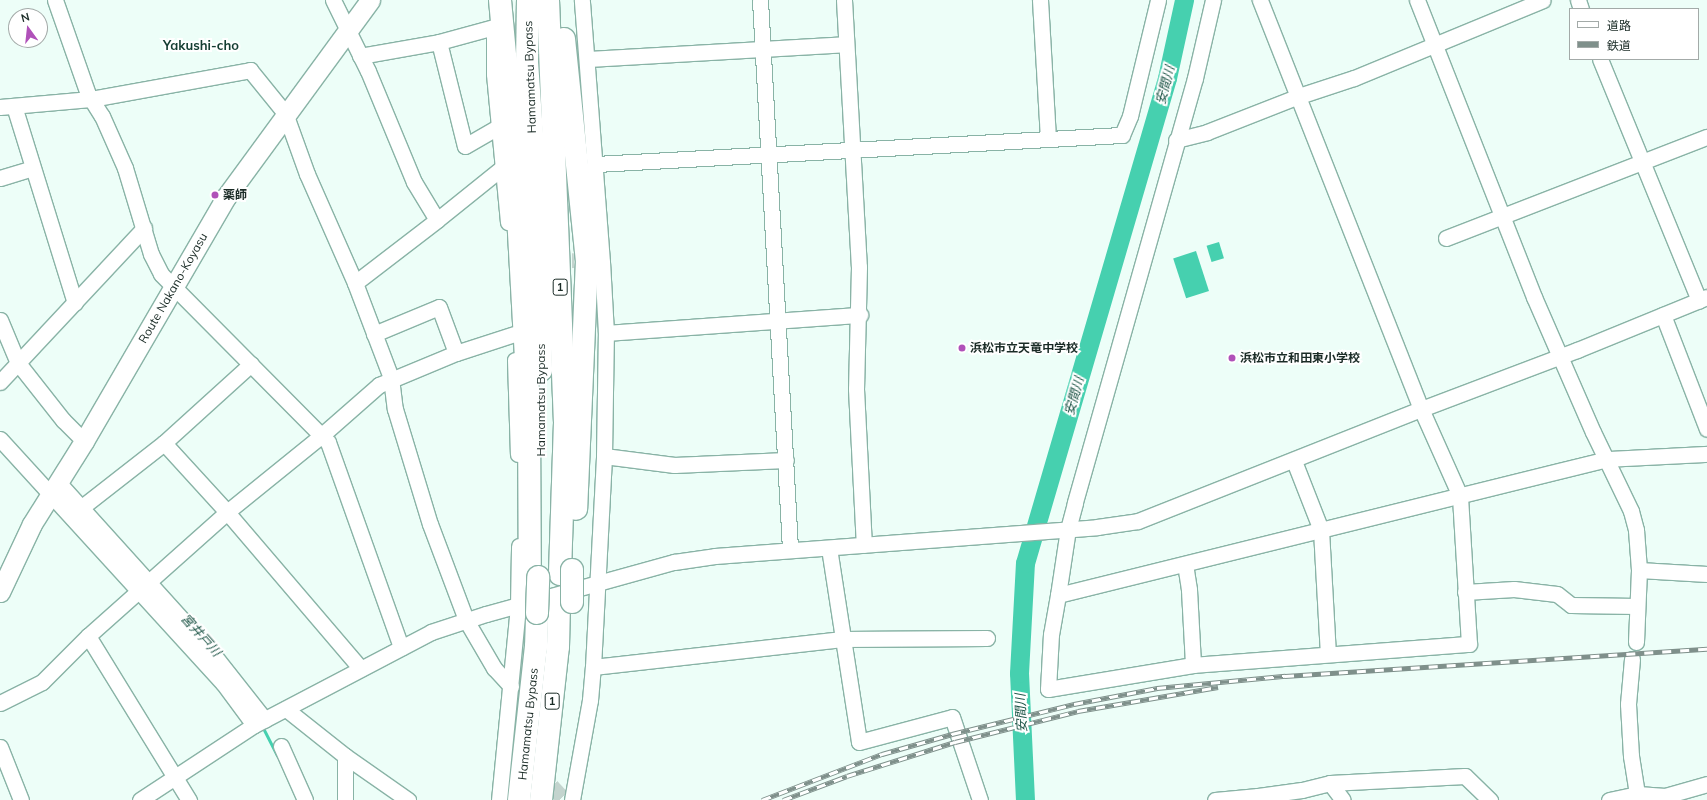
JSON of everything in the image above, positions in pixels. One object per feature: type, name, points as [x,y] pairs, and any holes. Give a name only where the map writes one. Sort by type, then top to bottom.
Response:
[{"type":"highway","points":[[500,0],[515,162],[528,392],[534,579]]},
{"type":"highway","name":"1","points":[[521,0],[527,62]]},
{"type":"highway","name":"Hamamatsu Bypass","points":[[519,800],[536,647],[529,611],[534,579],[542,424],[537,204],[527,62],[528,0]]},
{"type":"highway","name":"Hamamatsu Bypass","points":[[541,800],[558,647],[565,602],[566,572],[565,422],[548,0]]},
{"type":"highway","points":[[560,0],[584,216],[580,260],[579,472],[566,572]]},
{"type":"main road","name":"Route Nakano-Koyasu","points":[[0,592],[54,487],[84,441],[226,197],[285,114],[370,0]]},
{"type":"street","points":[[54,0],[91,99],[102,116],[125,168],[151,254],[161,274],[175,286],[328,442],[401,647]]},
{"type":"street","points":[[333,0],[360,56],[414,182],[437,220]]},
{"type":"street","points":[[494,0],[494,74],[514,262],[514,334],[520,521],[529,611],[511,686],[499,800]]},
{"type":"street","points":[[572,800],[590,700],[593,667],[604,456],[606,333],[599,200],[582,0]]},
{"type":"street","points":[[760,0],[790,548]]},
{"type":"street","points":[[844,0],[853,149],[860,315],[856,390],[864,545]]},
{"type":"street","points":[[1040,0],[1048,138]]},
{"type":"street","points":[[596,164],[1122,135],[1130,116],[1158,0]]},
{"type":"street","points":[[1213,0],[1195,78],[1176,140],[1066,529],[1058,596],[1051,634],[1048,690],[1193,665],[1469,644],[1460,496],[1421,409],[1260,0]]},
{"type":"street","points":[[1417,0],[1502,216],[1593,432],[1631,511],[1636,530],[1639,570],[1636,642]]},
{"type":"street","points":[[1176,140],[1207,132],[1299,96],[1354,78],[1435,46],[1543,0]]},
{"type":"street","points":[[360,56],[439,42],[494,27]]},
{"type":"street","points":[[439,42],[465,146],[499,126]]},
{"type":"street","points":[[587,59],[846,44]]},
{"type":"street","points":[[140,800],[175,775],[259,723],[431,632],[466,620],[529,611],[598,582],[674,562],[790,548],[829,548],[1066,529],[1138,521],[1294,461],[1421,409],[1561,356],[1703,298],[1600,60]]},
{"type":"street","points":[[76,303],[33,168],[7,107],[91,99],[250,70],[285,114],[307,174],[355,283],[391,378],[395,409],[430,524],[466,620],[494,668],[511,686]]},
{"type":"street","points":[[1446,238],[1707,137]]},
{"type":"street","points":[[355,283],[503,167]]},
{"type":"street","points":[[0,178],[33,168]]},
{"type":"street","points":[[580,260],[594,253],[599,200]]},
{"type":"street","points":[[0,382],[76,303],[144,228]]},
{"type":"street","points":[[580,260],[592,267],[605,312]]},
{"type":"street","points":[[374,334],[439,307],[456,353]]},
{"type":"street","points":[[1663,314],[1707,429]]},
{"type":"street","points":[[606,333],[860,315]]},
{"type":"street","points":[[0,320],[18,363],[64,420],[84,441]]},
{"type":"street","points":[[0,703],[42,682],[88,636],[145,587],[227,512],[322,435],[368,393],[391,378],[456,353],[514,334]]},
{"type":"street","points":[[82,507],[164,443],[252,364]]},
{"type":"street","points":[[0,439],[54,487],[145,587]]},
{"type":"street","points":[[164,443],[227,512],[361,669]]},
{"type":"street","points":[[1058,596],[1607,459],[1707,454]]},
{"type":"street","points":[[604,456],[674,465],[786,460]]},
{"type":"street","points":[[1294,461],[1321,530],[1328,654]]},
{"type":"street","points":[[54,487],[82,507],[223,683],[259,723]]},
{"type":"street","points":[[829,548],[859,742],[952,717],[980,800]]},
{"type":"street","points":[[1185,564],[1189,590],[1193,665]]},
{"type":"street","points":[[1639,570],[1707,574]]},
{"type":"street","points":[[1465,592],[1514,589],[1557,594],[1571,605],[1637,606]]},
{"type":"street","points":[[88,636],[189,800]]},
{"type":"street","points":[[593,667],[842,639],[987,638]]},
{"type":"street","points":[[1632,659],[1628,704],[1630,741],[1638,797]]},
{"type":"street","points":[[286,709],[345,756],[408,800]]},
{"type":"street","points":[[281,746],[305,800]]},
{"type":"street","points":[[0,747],[21,800]]},
{"type":"street","points":[[345,756],[345,800]]},
{"type":"street","points":[[1215,800],[1258,798],[1330,783],[1465,776],[1490,800]]},
{"type":"street","points":[[1330,783],[1343,800]]},
{"type":"street","points":[[1609,800],[1665,796],[1707,784]]},
{"type":"shaded area","points":[[1219,242],[1224,258],[1212,262],[1207,246]]},
{"type":"shaded area","points":[[1196,251],[1209,291],[1186,298],[1173,258]]},
{"type":"waterway","name":"安間川","points":[[1025,800],[1019,673],[1025,563],[1167,78],[1184,0]]},
{"type":"waterway","name":"宮井戸川","points":[[262,726],[277,755]]},
{"type":"tunnel","points":[[549,261],[574,260]]},
{"type":"tunnel","points":[[505,735],[565,800]]},
{"type":"railway","points":[[762,800],[882,754],[952,734],[1074,704],[1157,688],[1285,676],[1707,649]]},
{"type":"railway","points":[[783,800],[847,776],[955,742],[1078,711],[1218,687]]},
{"type":"place","name":"薬師","points":[[215,195]]},
{"type":"place","name":"浜松市立天竜中学校","points":[[962,348]]},
{"type":"place","name":"浜松市立和田東小学校","points":[[1232,358]]},
{"type":"district","name":"Yakushi-cho","points":[[201,45]]}]
